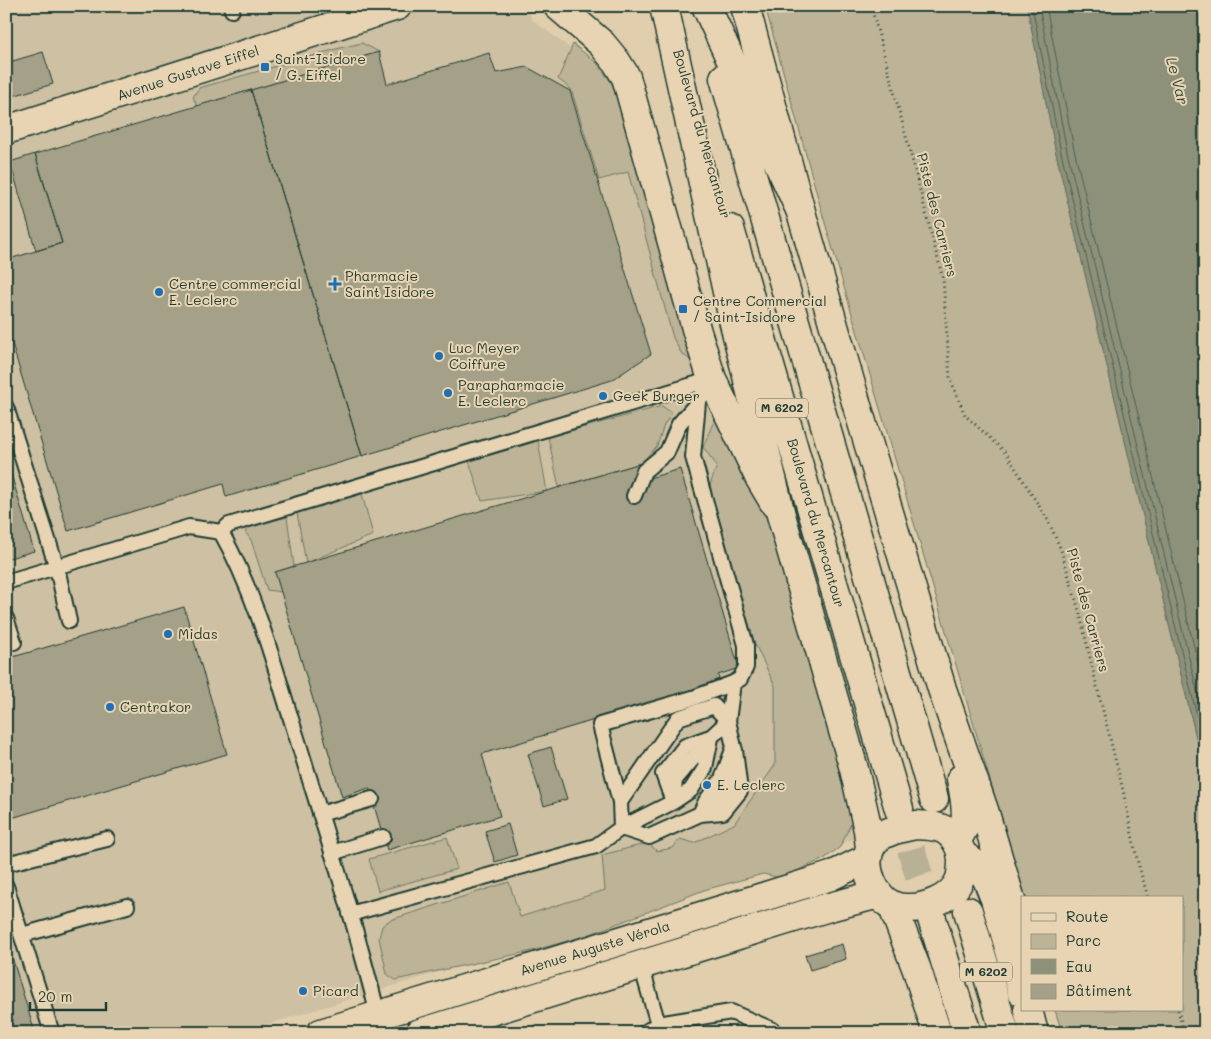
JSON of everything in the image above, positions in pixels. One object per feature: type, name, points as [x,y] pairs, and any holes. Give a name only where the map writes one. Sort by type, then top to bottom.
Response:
[{"type":"main road","name":"Avenue Gustave Eiffel","points":[[6,130],[397,6]]},
{"type":"main road","points":[[558,6],[602,44],[626,77],[697,332],[705,390],[781,515]]},
{"type":"main road","points":[[665,6],[732,319],[781,515],[854,769],[868,830],[868,870],[872,883],[886,900],[917,970],[937,1033]]},
{"type":"main road","name":"Boulevard du Mercantour","points":[[665,6],[899,809]]},
{"type":"main road","points":[[704,6],[801,212]]},
{"type":"main road","name":"M 6202","points":[[704,6],[934,799]]},
{"type":"main road","points":[[745,6],[801,212],[858,409],[942,689],[984,810],[1021,934]]},
{"type":"main road","points":[[420,1033],[828,907],[886,900],[907,908],[922,907],[936,902],[949,894],[958,883],[963,869],[959,846],[966,820],[965,796],[942,689]]},
{"type":"main road","points":[[869,853],[876,840],[898,828],[916,825],[934,826],[945,830],[980,868],[987,879],[995,899],[1021,989]]},
{"type":"main road","name":"Avenue Auguste Vérola","points":[[321,1033],[831,876],[869,853]]},
{"type":"main road","name":"M 6202","points":[[968,911],[1005,1033]]},
{"type":"main road","name":"M 6202","points":[[932,919],[967,1033]]},
{"type":"main road","points":[[1029,1012],[1034,1033]]},
{"type":"main road","points":[[1043,1012],[1048,1033]]},
{"type":"lane","points":[[634,496],[644,471],[667,452],[679,424],[705,390]]},
{"type":"lane","points":[[221,532],[229,525],[705,390]]},
{"type":"lane","points":[[621,828],[620,802],[600,725],[693,698],[733,683],[740,679],[746,667],[746,645],[693,457],[705,390]]},
{"type":"lane","points":[[6,407],[56,568],[69,621]]},
{"type":"lane","points":[[6,582],[189,527],[221,532]]},
{"type":"lane","points":[[221,532],[233,554],[262,625],[332,853],[378,1015]]},
{"type":"lane","points":[[6,618],[14,642]]},
{"type":"lane","points":[[621,828],[649,836],[700,814],[723,812],[740,791],[734,747],[728,721],[733,683]]},
{"type":"lane","points":[[620,802],[678,718],[714,706],[728,721]]},
{"type":"lane","points":[[350,914],[596,846],[621,828],[673,802],[676,780],[711,737],[728,721]]},
{"type":"lane","points":[[700,814],[706,801],[722,779],[734,747]]},
{"type":"lane","points":[[320,814],[372,800]]},
{"type":"lane","points":[[332,853],[383,837]]},
{"type":"lane","points":[[6,864],[107,839]]},
{"type":"lane","points":[[6,886],[52,1033]]},
{"type":"lane","points":[[22,935],[127,906]]},
{"type":"lane","points":[[640,965],[658,1024]]},
{"type":"lane","points":[[644,1033],[658,1024],[730,1012],[773,1030]]},
{"type":"path","name":"Piste des Carriers","points":[[871,6],[943,279],[950,378],[966,415],[1006,453],[1049,522],[1061,550],[1080,614],[1123,790],[1137,859],[1147,896]]},
{"type":"path","points":[[1179,1012],[1184,1033]]},
{"type":"shaded area","points":[[23,6],[528,6],[531,19],[601,71],[631,142],[856,838],[445,970],[239,1033],[6,1033],[6,17]]},
{"type":"green space","points":[[765,6],[1027,6],[1056,153],[1205,768],[1205,1033],[1062,1033],[1056,1012],[1184,1012],[1184,896],[1021,896],[993,790],[823,216]]},
{"type":"green space","points":[[362,43],[379,52],[197,106],[193,97],[199,88]]},
{"type":"green space","points":[[573,44],[597,63],[611,82],[621,102],[698,366],[681,353],[673,338],[628,172],[599,180],[571,89],[558,79]]},
{"type":"green space","points":[[662,406],[672,413],[664,425],[657,446],[641,463],[559,487],[548,437]]},
{"type":"green space","points":[[716,416],[772,528],[854,817],[840,847],[824,859],[780,878],[763,874],[704,890],[588,935],[532,951],[395,980],[387,974],[379,938],[382,926],[390,920],[509,882],[520,917],[605,890],[602,855],[648,843],[657,851],[673,848],[680,839],[694,843],[734,824],[775,765],[775,686],[755,644],[717,518],[710,485],[717,466],[703,447]]},
{"type":"green space","points":[[538,441],[547,491],[482,501],[469,461]]},
{"type":"green space","points":[[362,494],[373,535],[306,563],[297,513]]},
{"type":"green space","points":[[287,517],[294,566],[275,572],[281,592],[267,590],[251,540],[245,532],[250,526]]},
{"type":"green space","points":[[447,837],[457,869],[378,891],[369,859]]},
{"type":"water","name":"Le Var","points":[[1027,6],[1205,6],[1205,768],[1056,153]]},
{"type":"building","points":[[43,52],[53,84],[6,98],[6,63]]},
{"type":"building","points":[[379,52],[387,84],[489,53],[496,73],[527,67],[570,91],[651,354],[612,380],[362,456],[251,90]]},
{"type":"building","name":"Centre commercial E. Leclerc","points":[[251,90],[362,456],[226,497],[223,484],[68,531],[6,324],[6,260],[62,243],[35,154]]},
{"type":"building","points":[[35,154],[62,243],[36,251],[10,162]]},
{"type":"building","points":[[6,457],[34,551],[6,559]]},
{"type":"building","points":[[641,463],[646,479],[680,469],[739,668],[718,675],[720,682],[482,754],[500,816],[387,850],[369,788],[342,797],[275,572]]},
{"type":"building","name":"Centrakor","points":[[184,607],[227,754],[8,819],[6,812],[6,659]]},
{"type":"building","points":[[551,747],[567,799],[544,806],[528,754]]},
{"type":"building","points":[[508,824],[517,855],[495,862],[485,831]]},
{"type":"building","points":[[6,937],[35,1033],[6,1033]]},
{"type":"building","points":[[842,944],[846,959],[810,970],[805,955]]},
{"type":"tunnel","points":[[899,809],[932,919]]},
{"type":"place","name":"Saint-Isidore / G. Eiffel","points":[[265,67]]},
{"type":"place","name":"Pharmacie Saint Isidore","points":[[335,284]]},
{"type":"place","name":"Centre commercial E. Leclerc","points":[[159,292]]},
{"type":"place","name":"Centre Commercial / Saint-Isidore","points":[[683,309]]},
{"type":"place","name":"Luc Meyer Coiffure","points":[[439,356]]},
{"type":"place","name":"Parapharmacie E. Leclerc","points":[[448,393]]},
{"type":"place","name":"Geek Burger","points":[[603,396]]},
{"type":"place","name":"Midas","points":[[168,634]]},
{"type":"place","name":"Centrakor","points":[[110,707]]},
{"type":"place","name":"E. Leclerc","points":[[707,785]]},
{"type":"place","name":"Picard","points":[[303,991]]}]
